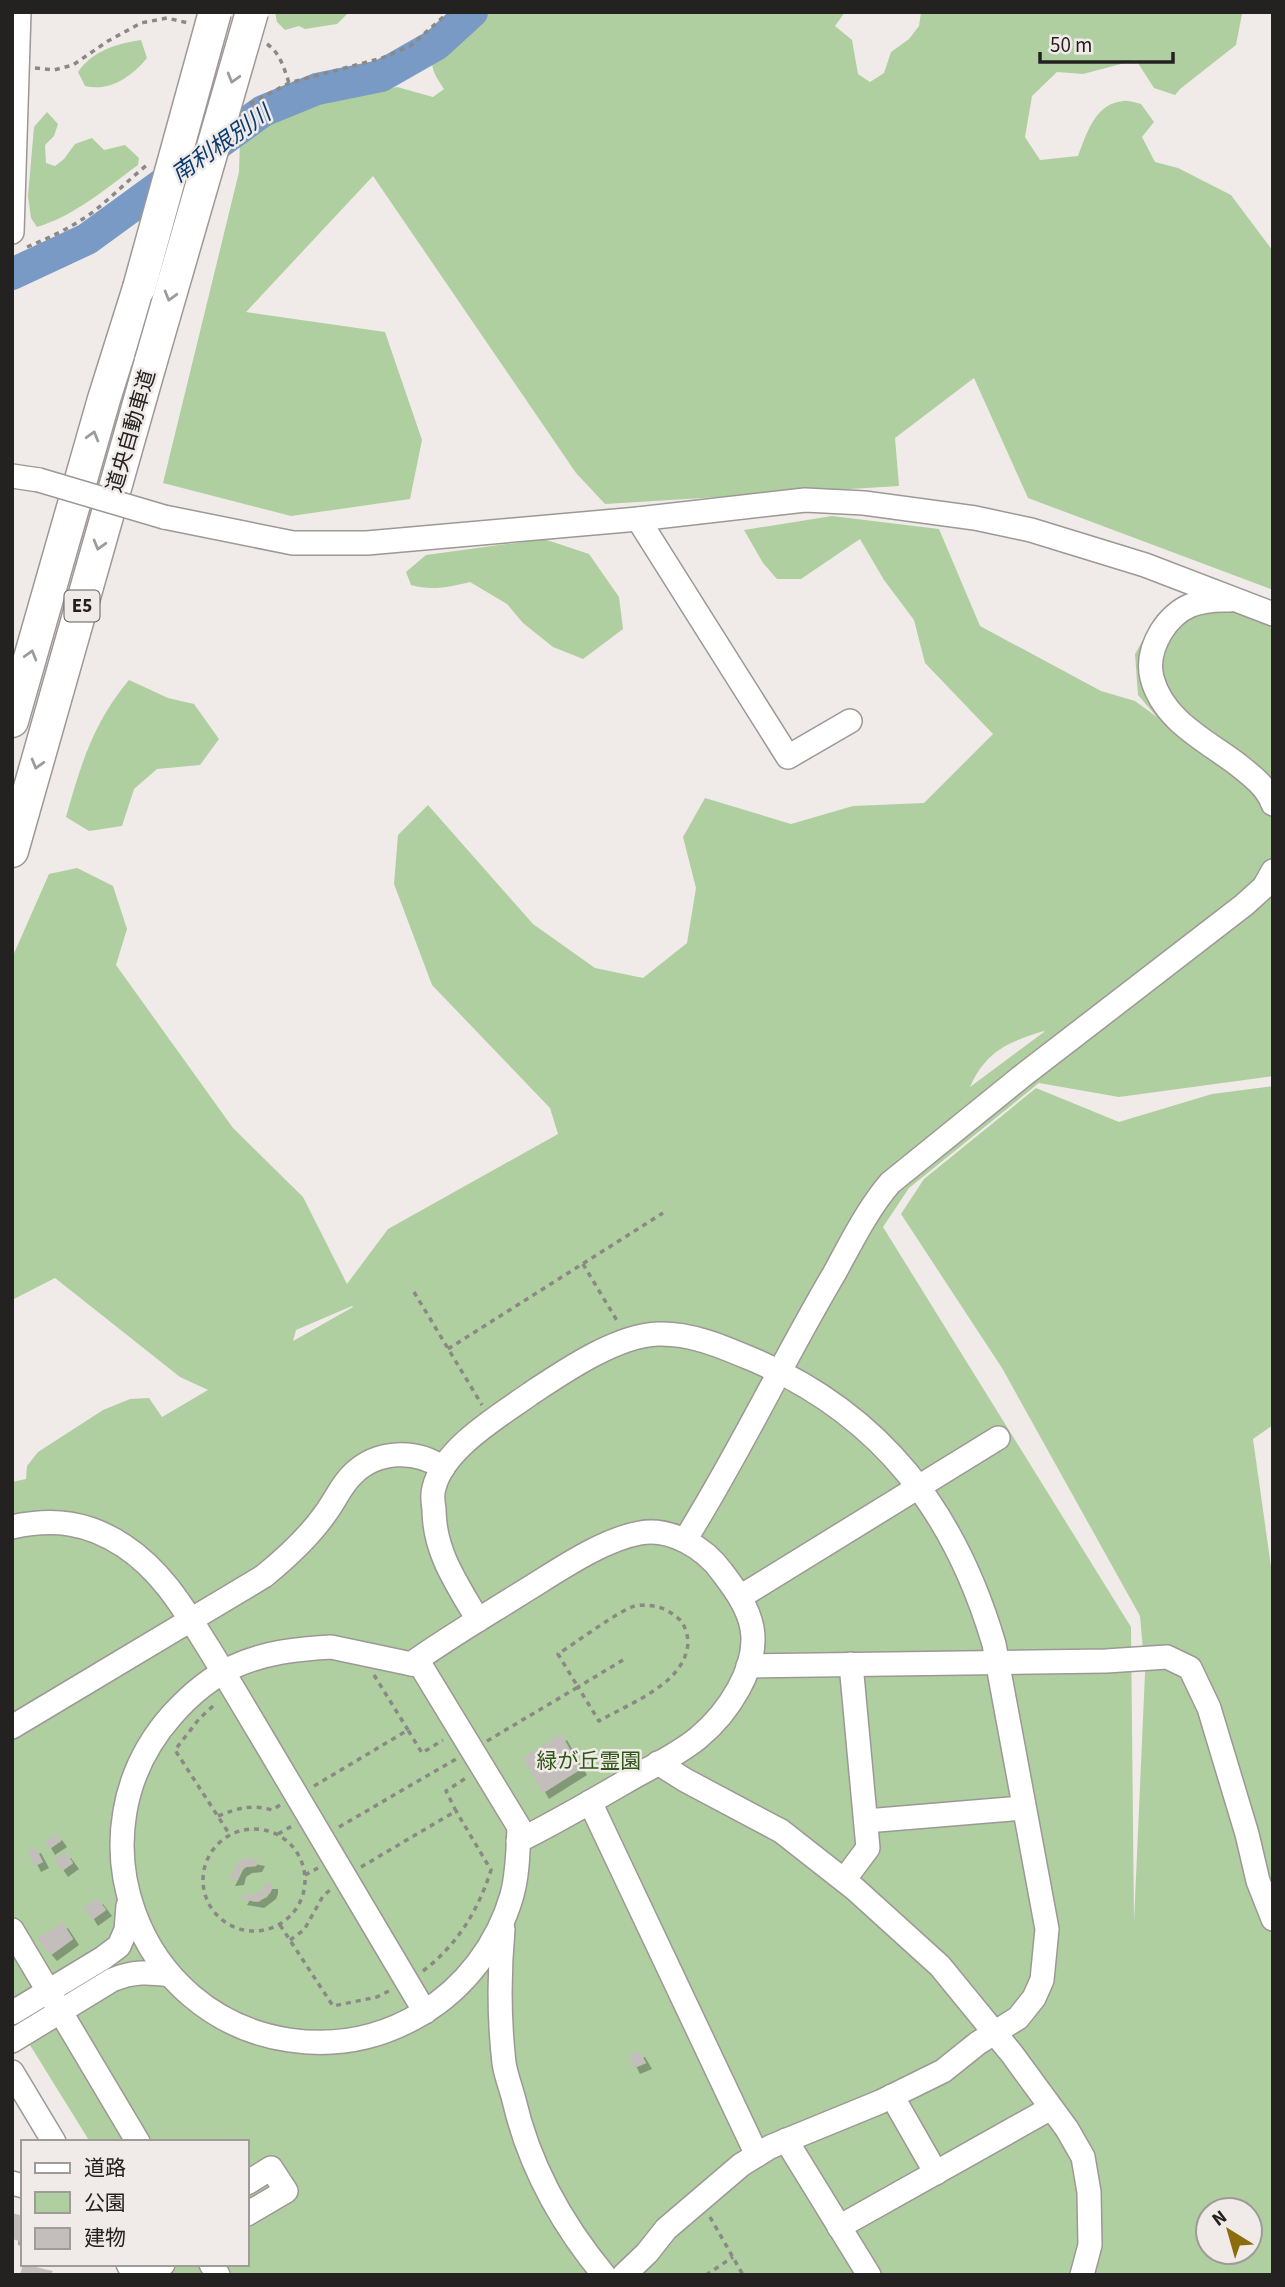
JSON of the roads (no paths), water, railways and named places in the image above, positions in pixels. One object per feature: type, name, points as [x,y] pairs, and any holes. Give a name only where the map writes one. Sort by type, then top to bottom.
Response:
[{"type":"highway","name":"道央自動車道","points":[[12,721],[104,399],[139,288],[205,18]]},
{"type":"highway","name":"道央自動車道","points":[[12,851],[151,361],[255,27]]},
{"type":"street","points":[[12,232],[19,12]]},
{"type":"street","points":[[12,476],[38,480],[164,517],[293,543],[355,543],[638,519],[805,500],[864,503],[975,518],[1031,530],[1145,565],[1273,614]]},
{"type":"street","points":[[638,519],[788,757],[850,721]]},
{"type":"street","points":[[1236,600],[1207,599],[1188,606],[1171,619],[1160,634],[1149,667],[1156,693],[1166,709],[1254,777],[1273,804]]},
{"type":"street","points":[[685,1540],[707,1506],[779,1371],[876,1200],[890,1183],[1021,1077],[1244,905],[1264,887],[1273,871]]},
{"type":"street","points":[[478,1620],[440,1552],[434,1523],[433,1489],[443,1468],[461,1448],[492,1422],[570,1369],[629,1340],[656,1334],[696,1338],[779,1371],[805,1385],[868,1430],[919,1487],[961,1554],[982,1602],[994,1644],[1047,1929],[1042,1980],[1034,1998],[1018,2018],[978,2043],[943,2071],[892,2096],[786,2140],[741,2165],[666,2229],[647,2253],[624,2275]]},
{"type":"street","points":[[740,1597],[998,1438]]},
{"type":"street","points":[[12,1727],[264,1576],[286,1557],[325,1515],[341,1487],[354,1472],[372,1461],[405,1453],[425,1457],[443,1468]]},
{"type":"street","points":[[12,1527],[49,1522],[74,1523],[103,1534],[126,1547],[159,1575],[224,1673],[425,2012]]},
{"type":"street","points":[[411,1664],[587,1552],[639,1533],[659,1531],[685,1540],[718,1566],[740,1597],[752,1627],[748,1666],[734,1696],[711,1725],[687,1746],[518,1841]]},
{"type":"street","points":[[331,1647],[421,1666],[519,1826],[512,1894],[496,1936],[471,1974],[438,2004],[399,2027],[356,2040],[311,2043],[267,2037],[225,2020],[188,1994],[158,1961],[136,1922],[124,1879],[121,1828],[132,1779],[156,1733],[190,1695],[224,1673],[232,1667],[280,1650],[331,1647]]},
{"type":"street","points":[[748,1666],[1106,1661],[1167,1657],[1190,1668],[1209,1708],[1247,1834],[1258,1881],[1273,1919]]},
{"type":"street","points":[[844,1880],[868,1847],[851,1664]]},
{"type":"street","points":[[658,1763],[706,1792],[781,1831],[844,1880],[940,1966],[996,2034],[1067,2129],[1083,2157],[1089,2192],[1090,2245],[1082,2275]]},
{"type":"street","points":[[590,1802],[757,2155]]},
{"type":"street","points":[[866,1821],[1023,1808]]},
{"type":"street","points":[[12,2041],[54,2001],[120,1946],[126,1930],[129,1898]]},
{"type":"street","points":[[504,1914],[501,2029],[505,2067],[519,2124],[556,2209],[581,2247],[604,2275]]},
{"type":"street","points":[[12,1930],[137,2140]]},
{"type":"street","points":[[12,2013],[94,1989],[127,1974],[142,1972],[170,1975]]},
{"type":"street","points":[[12,2072],[53,2140]]},
{"type":"street","points":[[892,2096],[936,2173]]},
{"type":"street","points":[[839,2227],[1051,2108]]},
{"type":"street","points":[[786,2140],[869,2275]]},
{"type":"street","points":[[248,2182],[271,2168],[286,2191],[248,2213]]},
{"type":"waterway","name":"南利根別川","points":[[12,274],[87,239],[263,111],[317,89],[381,76],[437,44],[472,12]]},
{"type":"park label","name":"緑が丘霊園","points":[[589,1761]]}]
